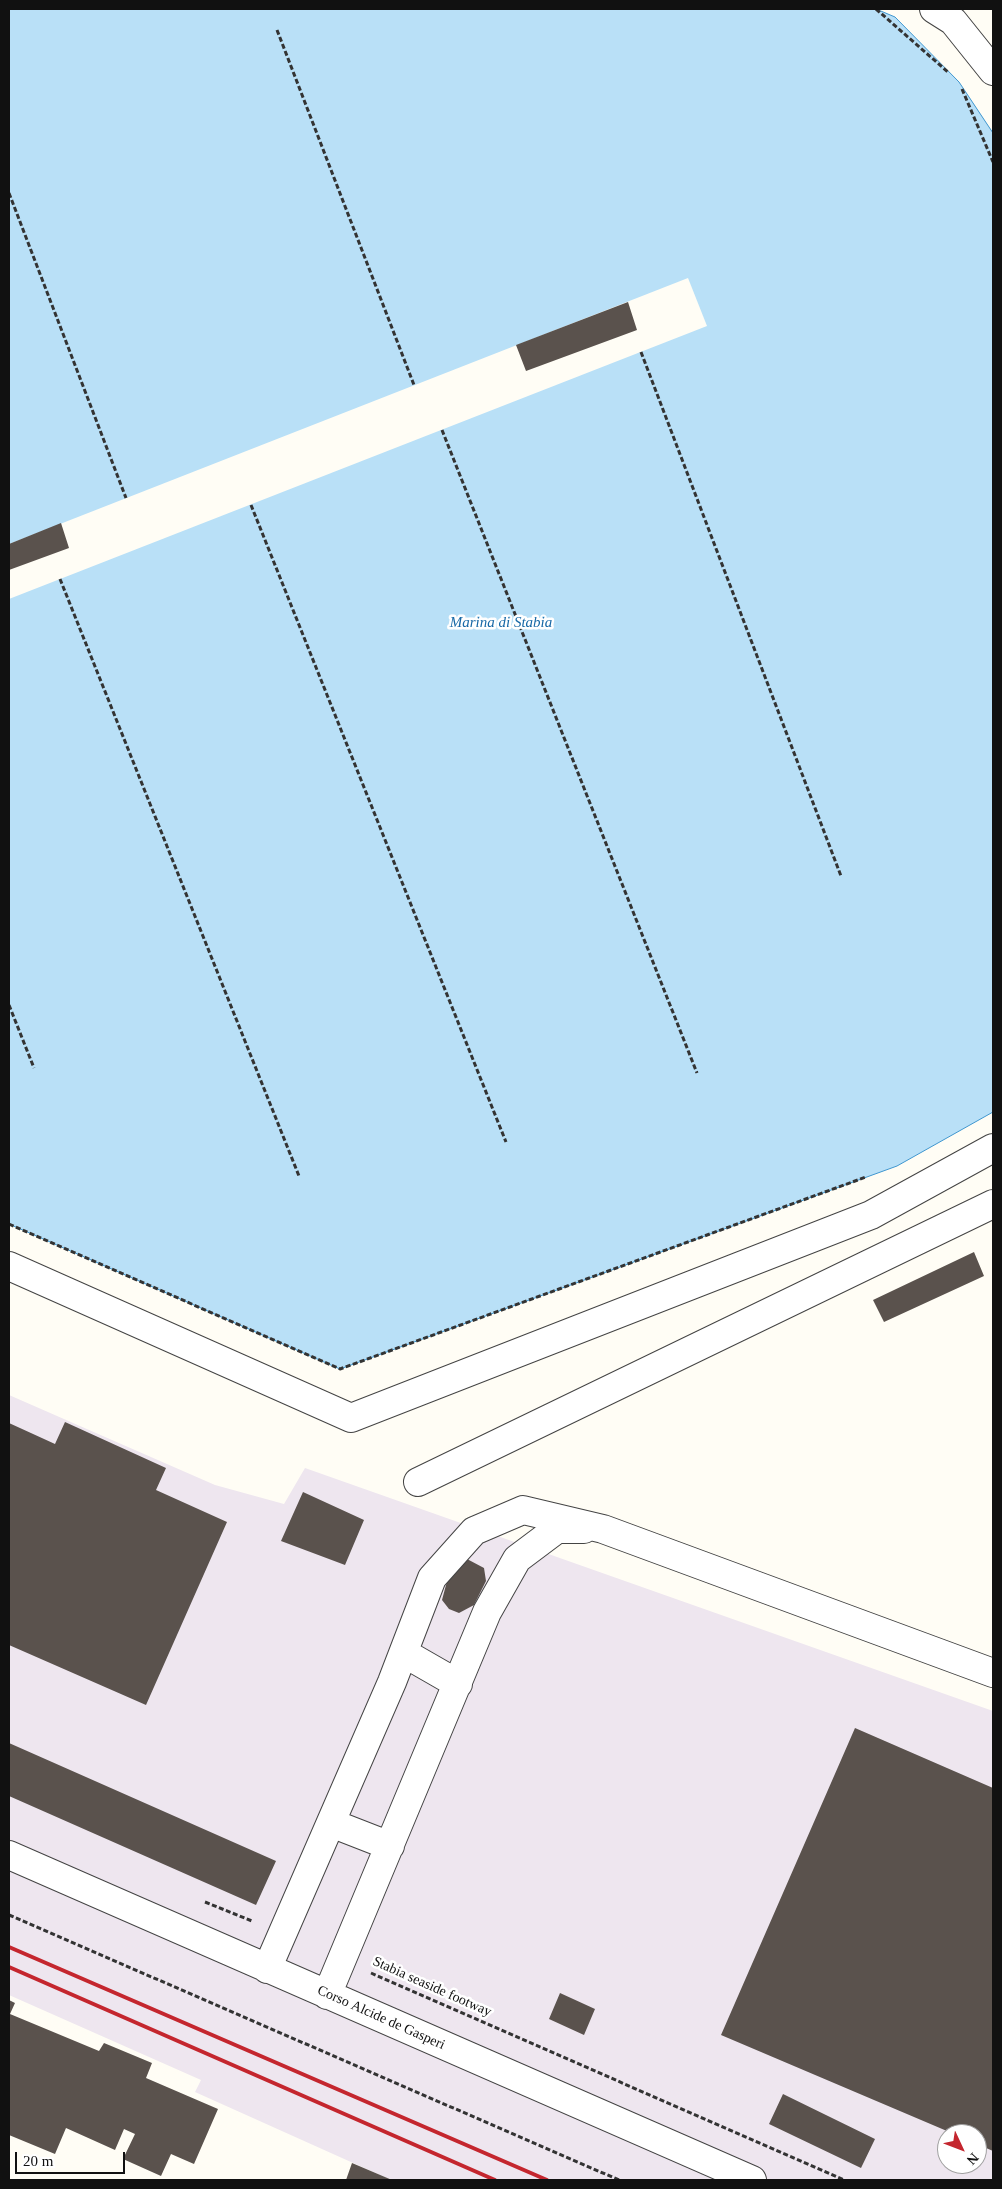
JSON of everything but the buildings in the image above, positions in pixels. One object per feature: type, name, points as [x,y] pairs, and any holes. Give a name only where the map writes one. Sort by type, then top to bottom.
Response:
[{"type":"street","points":[[934,9],[953,22],[993,71]]},
{"type":"street","points":[[9,1266],[351,1418],[871,1215],[993,1148]]},
{"type":"street","points":[[418,1482],[993,1204]]},
{"type":"street","points":[[267,1969],[404,1653],[432,1578],[474,1531],[523,1510],[603,1529],[993,1673]]},
{"type":"street","points":[[327,1995],[487,1612],[516,1559],[556,1529],[603,1529]]},
{"type":"street","points":[[404,1653],[458,1684]]},
{"type":"street","points":[[330,1823],[390,1846]]},
{"type":"street","name":"Corso Alcide de Gasperi","points":[[9,1856],[752,2180]]},
{"type":"path","points":[[876,9],[952,75]]},
{"type":"path","points":[[278,30],[414,386]]},
{"type":"path","points":[[959,82],[993,162]]},
{"type":"path","points":[[9,193],[126,498]]},
{"type":"path","points":[[641,352],[841,876]]},
{"type":"path","points":[[442,430],[697,1073]]},
{"type":"path","points":[[251,504],[506,1142]]},
{"type":"path","points":[[60,580],[299,1176]]},
{"type":"path","points":[[9,1005],[34,1068]]},
{"type":"path","points":[[9,1224],[340,1369],[869,1176]]},
{"type":"path","points":[[199,1899],[282,1934]]},
{"type":"path","points":[[9,1915],[619,2180]]},
{"type":"path","name":"Stabia seaside footway","points":[[342,1960],[844,2180]]},
{"type":"shaded area","points":[[9,1395],[215,1485],[284,1504],[305,1468],[993,1711],[993,2180],[391,2180],[195,2092],[201,2080],[9,1995]]},
{"type":"water","name":"Marina di Stabia","points":[[9,9],[876,9],[895,17],[959,82],[993,133],[993,1112],[897,1166],[340,1369],[9,1224]]},
{"type":"pier","points":[[688,278],[707,326],[9,599],[9,544]]},
{"type":"railway","points":[[9,1947],[547,2180]]},
{"type":"railway","points":[[9,1967],[495,2180]]}]
